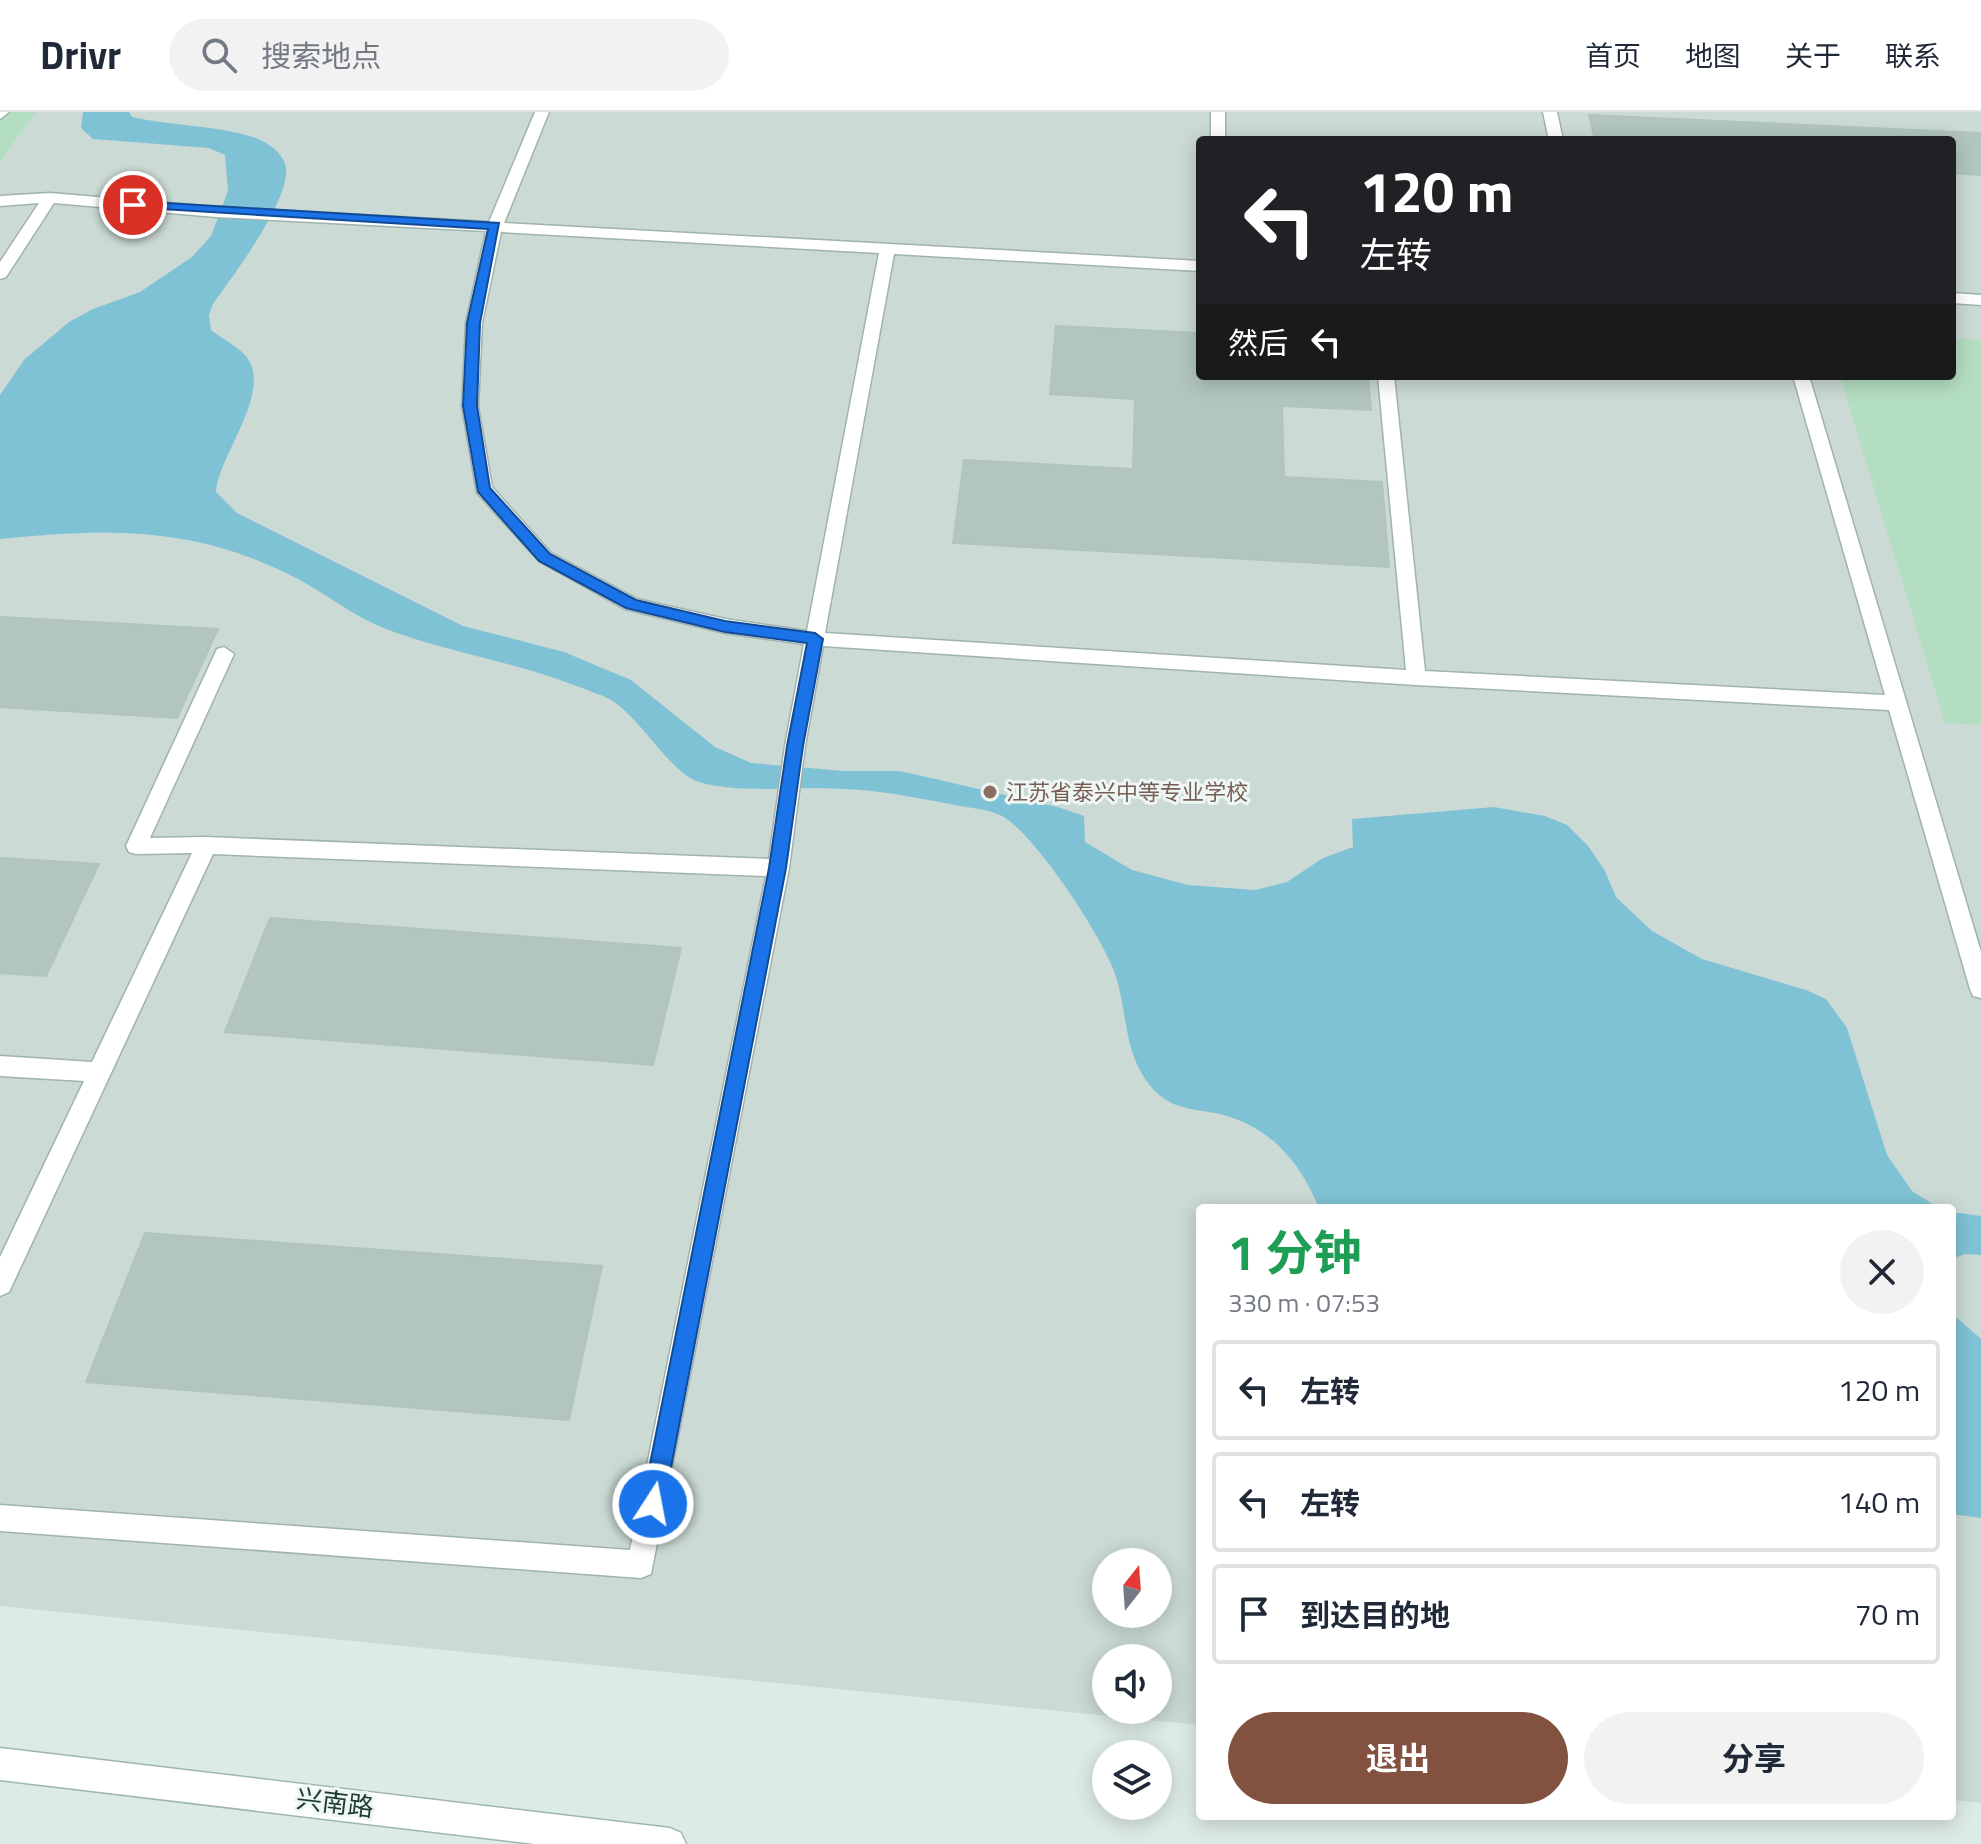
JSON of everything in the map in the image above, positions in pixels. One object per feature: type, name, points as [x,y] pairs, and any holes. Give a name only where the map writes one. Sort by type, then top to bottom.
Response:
[{"type":"street","name":"兴南路","points":[[0,1764],[546,1836],[670,1844]]},
{"type":"lane","points":[[542,112],[495,226],[474,323],[470,406],[483,489],[545,557],[632,604],[725,626],[815,639],[1416,678],[1898,703]]},
{"type":"lane","points":[[1218,112],[1218,136]]},
{"type":"lane","points":[[1550,112],[1555,136]]},
{"type":"lane","points":[[0,274],[50,198]]},
{"type":"lane","points":[[0,201],[50,198],[216,212],[1196,266]]},
{"type":"lane","points":[[0,1518],[641,1564],[778,868],[795,746],[887,250]]},
{"type":"lane","points":[[1956,298],[1981,300]]},
{"type":"lane","points":[[1386,380],[1416,678]]},
{"type":"lane","points":[[1802,380],[1981,989]]},
{"type":"lane","points":[[224,654],[136,846],[206,845],[778,868]]},
{"type":"lane","points":[[0,1066],[98,1072],[206,845]]},
{"type":"lane","points":[[0,1284],[206,845]]},
{"type":"shaded area","name":"江苏省泰兴中等专业学校","points":[[36,112],[1981,112],[1981,1803],[1956,1800],[1956,1204],[1196,1204],[1196,1725],[1172,1722],[1172,1644],[1092,1644],[1092,1714],[0,1606],[0,162]]},
{"type":"green space","points":[[0,112],[36,112],[0,162]]},
{"type":"green space","points":[[1956,338],[1981,340],[1981,725],[1945,723],[1841,380],[1956,380]]},
{"type":"water","points":[[83,112],[129,112],[132,117],[253,137],[276,151],[285,164],[286,178],[271,215],[209,315],[211,330],[242,352],[253,370],[249,405],[225,460],[216,492],[237,513],[463,626],[564,652],[631,680],[715,747],[751,763],[844,771],[900,771],[1058,807],[1084,816],[1085,842],[1132,870],[1188,885],[1255,890],[1287,882],[1323,858],[1353,847],[1352,819],[1494,807],[1545,816],[1567,825],[1588,846],[1604,869],[1616,897],[1652,931],[1702,959],[1806,990],[1826,999],[1847,1028],[1887,1155],[1912,1191],[1933,1204],[1317,1204],[1295,1164],[1264,1134],[1236,1119],[1175,1105],[1155,1091],[1145,1079],[1129,1040],[1114,971],[1096,934],[1048,863],[1031,842],[1002,816],[979,809],[871,791],[732,788],[699,782],[688,777],[667,758],[623,709],[607,698],[527,669],[381,627],[298,579],[224,549],[188,540],[116,533],[0,539],[0,395],[24,360],[69,322],[93,309],[140,292],[192,257],[211,236],[228,191],[225,155],[209,148],[93,139],[81,128]]},
{"type":"water","points":[[1956,1213],[1981,1216],[1981,1255],[1965,1254],[1956,1257]]},
{"type":"water","points":[[1956,1317],[1981,1339],[1981,1518],[1956,1515]]},
{"type":"building","points":[[1589,115],[1981,133],[1981,175],[1956,173],[1956,136],[1594,136]]},
{"type":"building","points":[[1056,326],[1196,333],[1196,380],[1368,380],[1371,410],[1282,406],[1284,477],[1382,482],[1389,567],[953,543],[964,460],[1133,469],[1135,399],[1050,394]]},
{"type":"building","points":[[0,617],[218,629],[177,718],[0,707]]},
{"type":"building","points":[[0,858],[99,864],[46,976],[0,973]]},
{"type":"building","points":[[270,918],[681,948],[653,1065],[225,1032]]},
{"type":"building","points":[[145,1233],[602,1266],[569,1420],[86,1382]]},
{"type":"place","name":"江苏省泰兴中等专业学校","points":[[990,792]]},
{"type":"route","points":[[133,205],[495,226],[474,323],[470,406],[483,489],[545,557],[632,604],[725,626],[815,639],[795,746],[778,868],[653,1504]]}]
